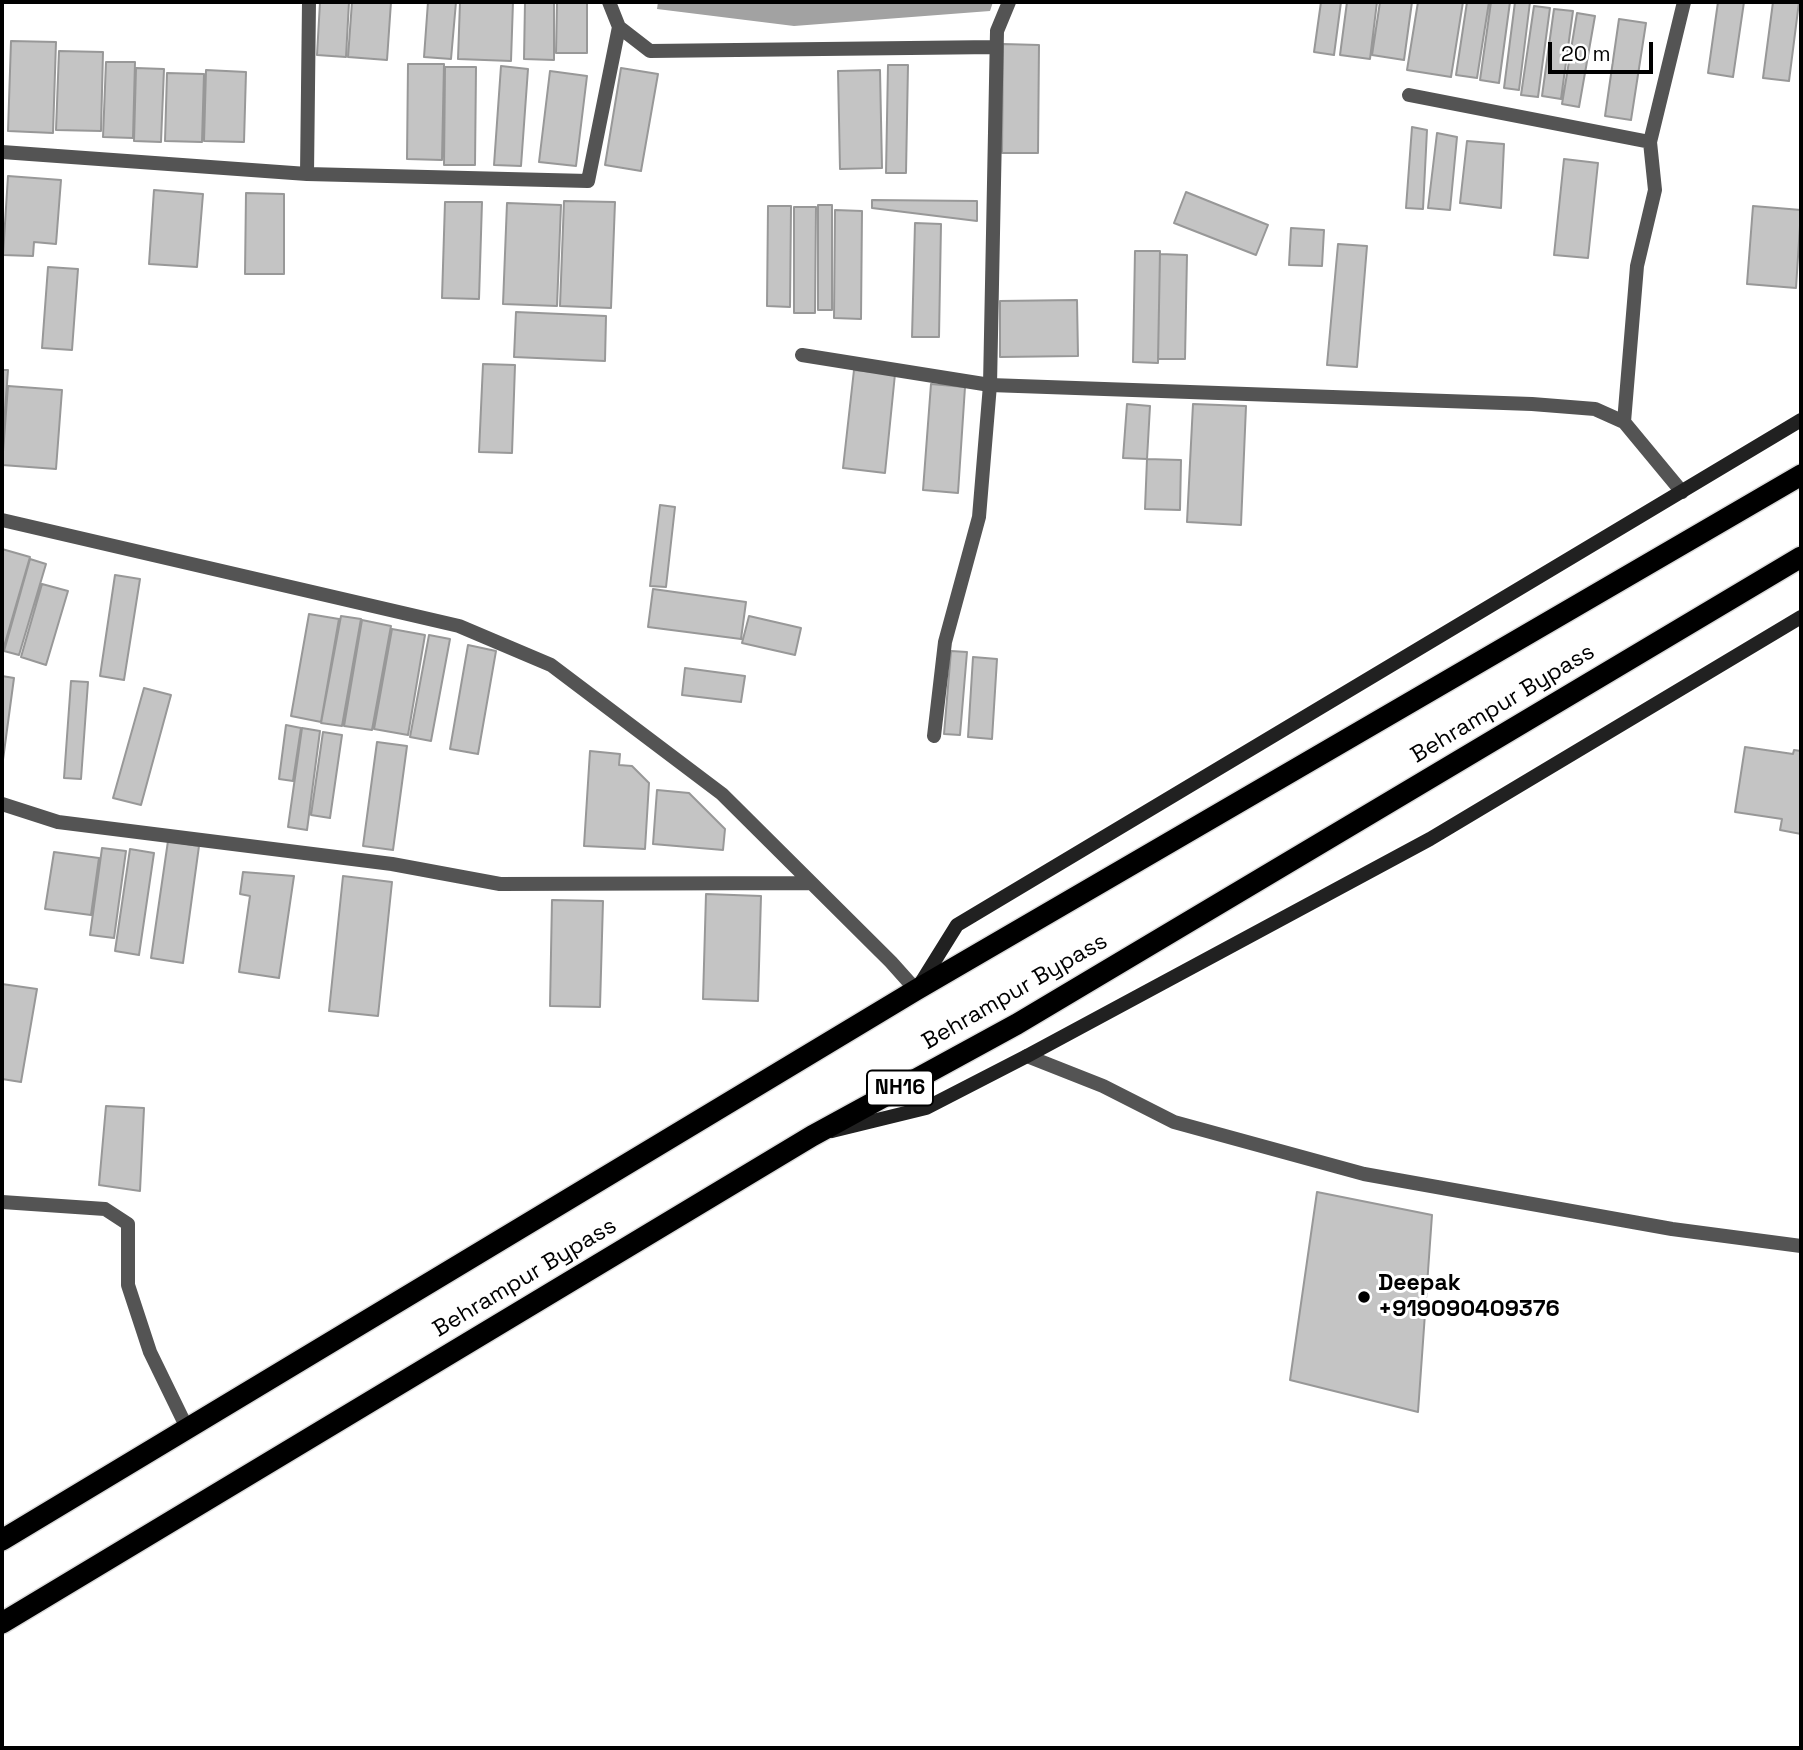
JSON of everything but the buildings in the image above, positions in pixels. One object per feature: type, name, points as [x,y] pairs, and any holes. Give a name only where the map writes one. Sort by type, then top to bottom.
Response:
[{"type":"highway","name":"Behrampur Bypass","points":[[2,1540],[916,990],[1801,475]]},
{"type":"highway","name":"Behrampur Bypass","points":[[2,1623],[812,1136],[1017,1024],[1801,557]]},
{"type":"street","points":[[307,174],[309,2]]},
{"type":"street","points":[[609,2],[619,27],[649,51],[996,47]]},
{"type":"street","points":[[934,736],[945,642],[979,517],[990,385],[996,47],[997,31],[1009,2]]},
{"type":"street","points":[[1624,422],[1637,266],[1655,190],[1650,142],[1684,2]]},
{"type":"street","points":[[2,152],[307,174],[588,181],[619,27]]},
{"type":"street","points":[[1409,95],[1650,142]]},
{"type":"street","points":[[803,355],[990,385],[1532,404],[1595,409],[1624,422],[1682,492]]},
{"type":"street","points":[[2,520],[459,626],[551,665],[722,794],[916,990],[957,925],[1801,420]]},
{"type":"street","points":[[812,1136],[926,1108],[1027,1056],[1430,839],[1801,617]]},
{"type":"street","points":[[2,804],[58,822],[392,864],[500,884],[811,883]]},
{"type":"street","points":[[1027,1056],[1103,1086],[1174,1122],[1364,1174],[1672,1229],[1801,1247]]},
{"type":"street","points":[[2,1202],[105,1209],[128,1224],[128,1285],[150,1352],[187,1428]]},
{"type":"shaded area","points":[[658,2],[993,2],[990,11],[794,26],[657,9]]},
{"type":"place","name":"Deepak +919090409376","points":[[1364,1297]]}]
